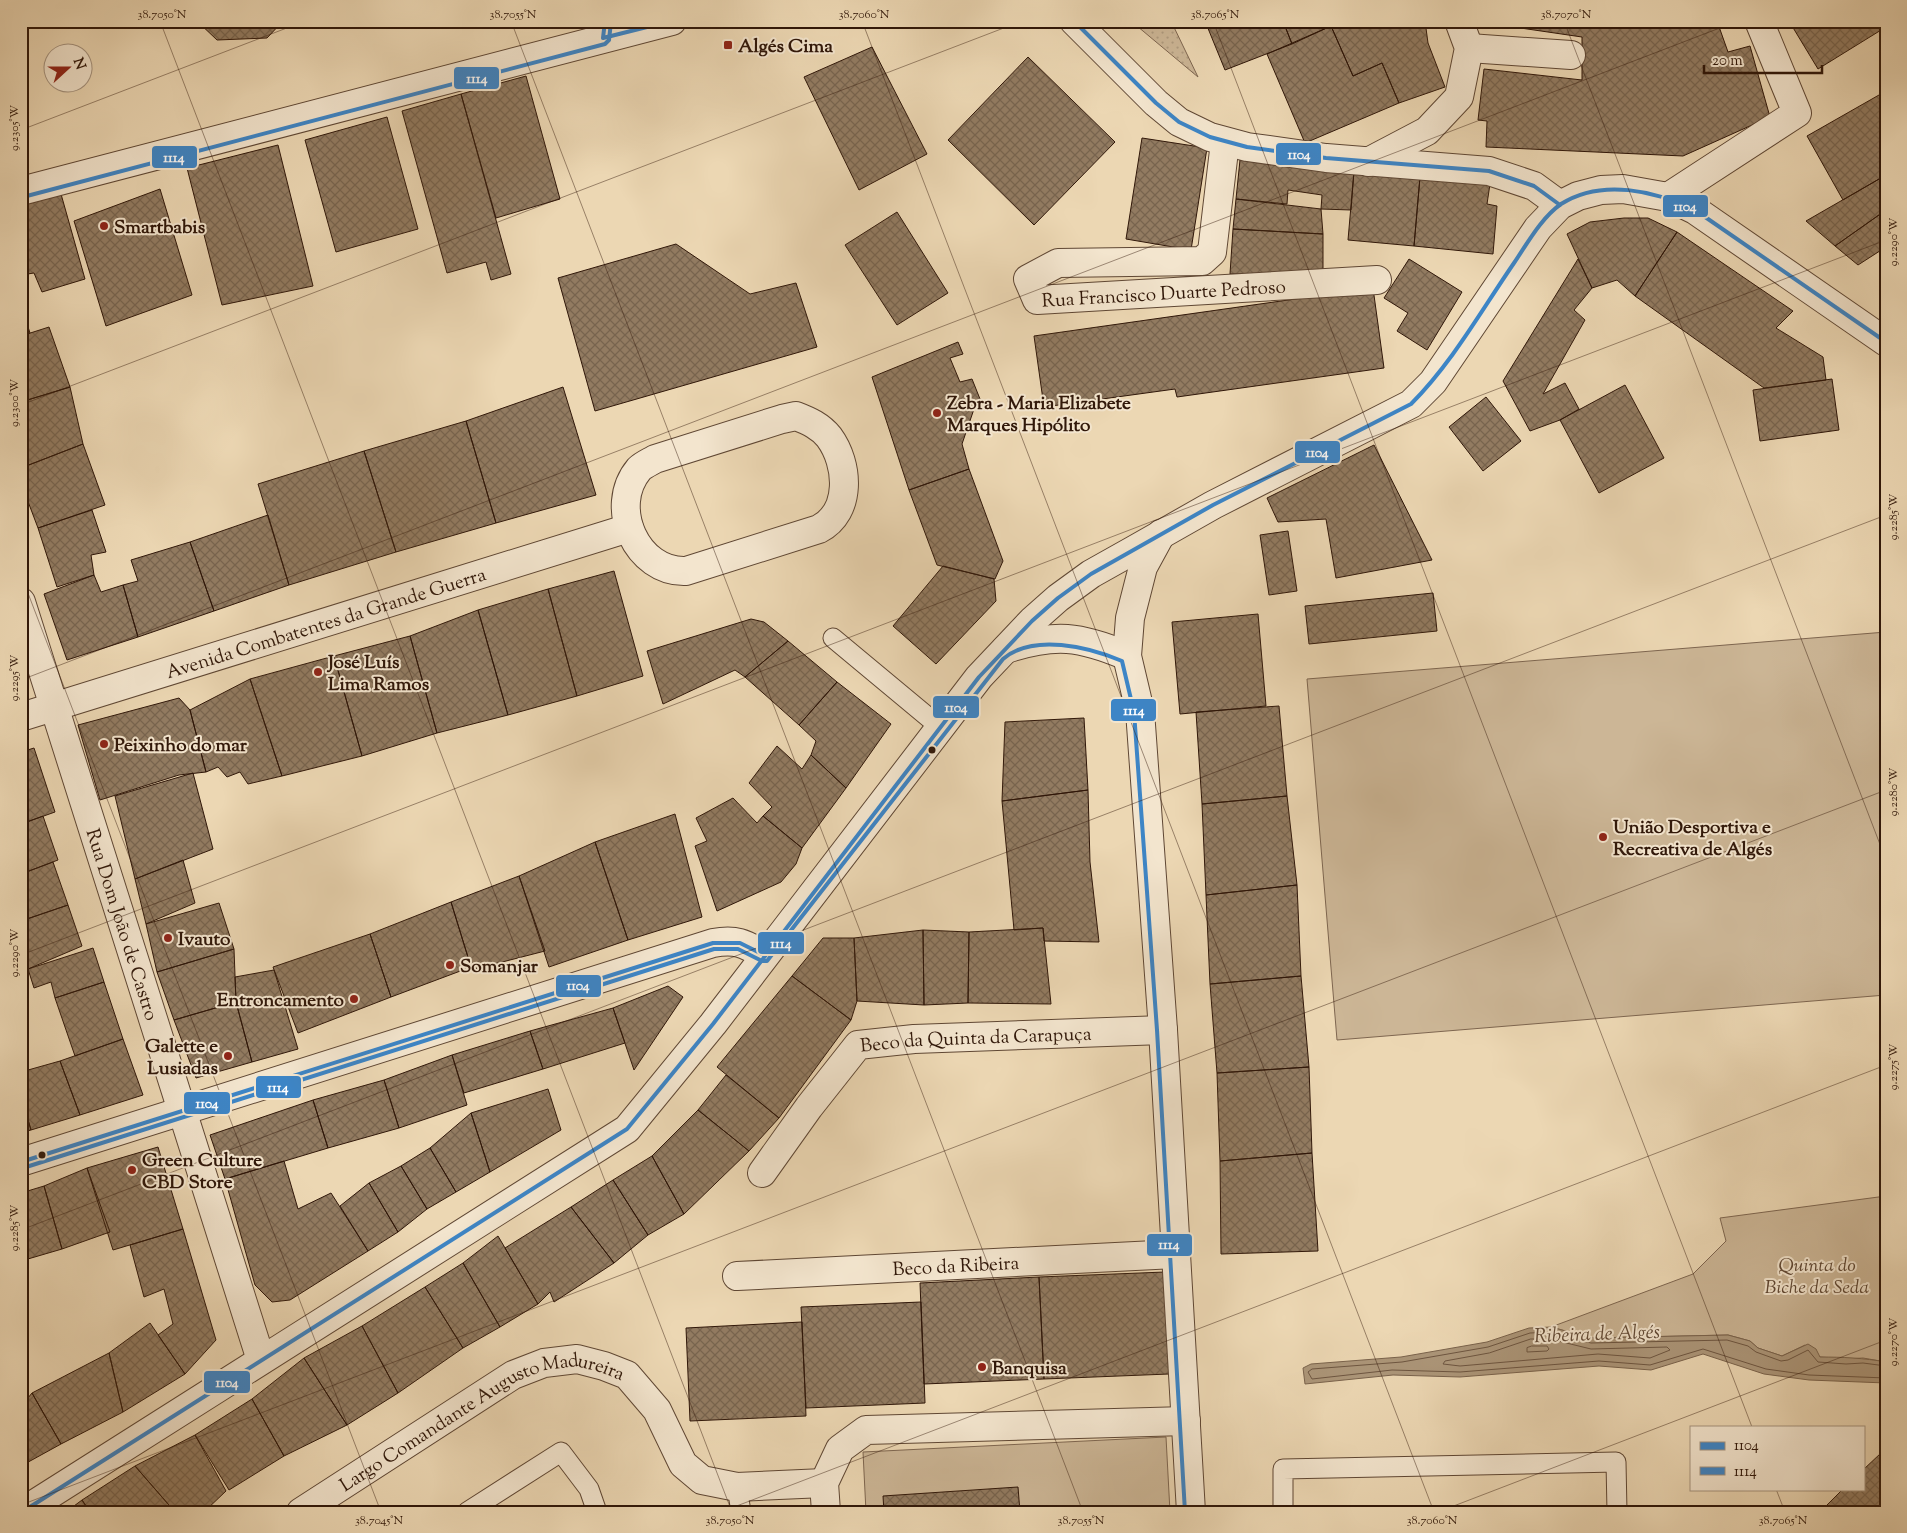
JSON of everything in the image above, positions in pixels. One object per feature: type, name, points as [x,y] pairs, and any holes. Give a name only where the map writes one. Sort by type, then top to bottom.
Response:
[{"type":"street","points":[[21,192],[604,30],[672,21]]},
{"type":"street","points":[[1074,21],[1156,103],[1179,122],[1210,137],[1247,147],[1368,162],[1489,171],[1534,186],[1560,205]]},
{"type":"street","points":[[1368,162],[1427,131],[1459,97],[1469,48],[1460,21]]},
{"type":"street","points":[[1668,197],[1797,113],[1759,21]]},
{"type":"street","points":[[1469,48],[1570,55]]},
{"type":"street","name":"Rua Francisco Duarte Pedroso","points":[[1225,142],[1212,252],[1202,261],[1058,263],[1028,279],[1037,300],[1377,280]]},
{"type":"street","points":[[22,1512],[627,1129],[713,1024],[764,955],[979,677],[1006,649],[1058,598],[1091,574],[1213,504],[1412,404],[1433,382],[1538,228],[1560,205],[1578,196],[1601,190],[1622,189],[1668,197],[1695,210],[1886,342]]},
{"type":"street","points":[[796,416],[812,422],[828,437],[838,454],[845,478],[842,497],[837,514],[830,523],[819,529],[686,571],[672,572],[656,565],[638,546],[629,528],[624,506],[631,480],[640,468],[655,459],[796,416]]},
{"type":"street","name":"Avenida Combatentes da Grande Guerra","points":[[21,717],[629,528]]},
{"type":"street","points":[[1161,534],[1141,574],[1130,618],[1127,656],[1140,711],[1163,1030],[1191,1512]]},
{"type":"street","name":"Rua Dom João de Castro","points":[[21,602],[261,1360]]},
{"type":"street","points":[[1006,649],[1034,640],[1077,639],[1101,645],[1127,656]]},
{"type":"street","points":[[21,1162],[713,943],[729,940],[745,943],[764,955]]},
{"type":"street","name":"Beco da Quinta da Carapuça","points":[[762,1173],[809,1107],[858,1045],[914,1040],[1163,1030]]},
{"type":"street","name":"Beco da Ribeira","points":[[737,1276],[1175,1254]]},
{"type":"street","name":"Largo Comandante Augusto Madureira","points":[[301,1512],[513,1375],[544,1363],[576,1359],[604,1366],[627,1375],[657,1410],[683,1464],[702,1480],[739,1499],[824,1483]]},
{"type":"street","points":[[826,1512],[824,1483],[840,1449],[866,1430],[1186,1422]]},
{"type":"lane","points":[[833,638],[940,727]]},
{"type":"lane","points":[[467,1512],[561,1452],[589,1489],[597,1512]]},
{"type":"lane","points":[[1283,1512],[1283,1469],[1616,1462],[1617,1512]]},
{"type":"green space","points":[[1131,21],[1171,21],[1198,77]]},
{"type":"green space","name":"União Desportiva e Recreativa de Algés","points":[[1886,632],[1886,995],[1337,1040],[1307,679]]},
{"type":"green space","name":"Quinta do Biche da Seda","points":[[1886,1196],[1886,1362],[1863,1358],[1820,1357],[1805,1345],[1782,1356],[1758,1348],[1750,1341],[1728,1335],[1591,1338],[1551,1327],[1693,1274],[1726,1241],[1720,1218]]},
{"type":"green space","points":[[1166,1437],[1170,1512],[866,1512],[863,1452]]},
{"type":"water","points":[[1551,1327],[1591,1338],[1728,1335],[1750,1341],[1758,1348],[1782,1356],[1808,1344],[1816,1349],[1820,1357],[1886,1362],[1886,1383],[1809,1380],[1764,1374],[1703,1354],[1651,1370],[1599,1366],[1460,1377],[1393,1375],[1305,1384],[1303,1368],[1311,1364],[1401,1357],[1487,1342],[1529,1328]]},
{"type":"building","points":[[197,21],[283,21],[267,38],[217,40]]},
{"type":"building","points":[[1205,21],[1283,21],[1292,44],[1225,70]]},
{"type":"building","points":[[1283,21],[1425,21],[1428,43],[1445,87],[1399,103],[1382,63],[1353,76],[1331,26],[1292,44]]},
{"type":"building","points":[[1499,21],[1717,21],[1728,52],[1750,46],[1770,117],[1683,156],[1486,147],[1487,121],[1478,120],[1484,69],[1582,80],[1582,37],[1500,25]]},
{"type":"building","points":[[1789,21],[1886,21],[1886,27],[1818,69]]},
{"type":"building","points":[[1331,26],[1353,76],[1382,63],[1399,103],[1305,143],[1267,54]]},
{"type":"building","points":[[872,47],[927,154],[859,190],[804,77]]},
{"type":"building","points":[[1028,57],[1115,142],[1034,225],[948,140]]},
{"type":"building","points":[[526,76],[560,199],[496,218],[461,94]]},
{"type":"building","points":[[1886,91],[1886,175],[1843,200],[1807,136]]},
{"type":"building","points":[[461,94],[511,274],[491,280],[486,262],[447,273],[402,111]]},
{"type":"building","points":[[387,117],[418,229],[336,252],[305,140]]},
{"type":"building","points":[[1142,138],[1207,148],[1191,250],[1126,239]]},
{"type":"building","points":[[278,145],[313,286],[222,305],[187,168]]},
{"type":"building","points":[[1240,160],[1354,171],[1351,210],[1321,209],[1322,195],[1288,190],[1287,204],[1236,199]]},
{"type":"building","points":[[1354,171],[1420,177],[1414,246],[1348,240]]},
{"type":"building","points":[[1886,175],[1886,210],[1835,246],[1806,221]]},
{"type":"building","points":[[1420,177],[1490,184],[1487,204],[1497,206],[1493,254],[1414,246]]},
{"type":"building","points":[[160,189],[192,295],[106,326],[74,221]]},
{"type":"building","points":[[61,194],[85,279],[42,292],[34,273],[21,275],[21,206]]},
{"type":"building","points":[[1236,199],[1321,209],[1323,234],[1233,229]]},
{"type":"building","points":[[1886,210],[1886,247],[1858,265],[1835,246]]},
{"type":"building","points":[[897,212],[948,293],[897,325],[845,245]]},
{"type":"building","points":[[1624,218],[1648,218],[1677,232],[1635,296],[1617,280],[1592,288],[1567,234],[1590,222]]},
{"type":"building","points":[[1233,229],[1323,234],[1323,275],[1230,274]]},
{"type":"building","points":[[1677,232],[1793,311],[1776,328],[1823,357],[1826,380],[1764,388],[1635,296]]},
{"type":"building","points":[[676,244],[750,294],[796,283],[817,347],[595,411],[558,278]]},
{"type":"building","points":[[1409,259],[1462,292],[1427,350],[1397,331],[1408,313],[1384,298]]},
{"type":"building","points":[[1578,259],[1592,288],[1574,310],[1585,320],[1543,394],[1565,383],[1579,409],[1560,420],[1530,431],[1503,381]]},
{"type":"building","points":[[1373,288],[1384,368],[1177,397],[1175,389],[1044,407],[1034,336]]},
{"type":"building","points":[[21,305],[30,333],[21,336]]},
{"type":"building","points":[[49,327],[70,387],[21,402],[21,336]]},
{"type":"building","points":[[958,342],[963,354],[950,358],[960,382],[972,379],[982,404],[974,409],[962,444],[969,469],[909,490],[872,377]]},
{"type":"building","points":[[1832,379],[1839,430],[1760,441],[1753,390]]},
{"type":"building","points":[[1625,385],[1664,458],[1599,493],[1560,420]]},
{"type":"building","points":[[70,387],[83,444],[21,468],[21,402]]},
{"type":"building","points":[[563,387],[596,495],[496,523],[466,421]]},
{"type":"building","points":[[1486,397],[1521,441],[1483,471],[1449,427]]},
{"type":"building","points":[[466,421],[496,523],[396,552],[364,451]]},
{"type":"building","points":[[83,444],[105,505],[38,528],[21,483],[21,468]]},
{"type":"building","points":[[1374,445],[1432,560],[1336,578],[1326,519],[1278,522],[1267,498]]},
{"type":"building","points":[[364,451],[396,552],[289,585],[258,484]]},
{"type":"building","points":[[969,469],[1003,561],[995,579],[937,565],[909,490]]},
{"type":"building","points":[[92,510],[106,552],[91,555],[94,575],[57,587],[38,528]]},
{"type":"building","points":[[268,515],[289,585],[214,611],[190,542]]},
{"type":"building","points":[[1288,531],[1297,591],[1269,595],[1260,535]]},
{"type":"building","points":[[190,542],[214,611],[138,637],[123,585],[138,581],[131,560]]},
{"type":"building","points":[[943,566],[994,579],[996,601],[936,664],[893,626]]},
{"type":"building","points":[[614,571],[643,676],[577,696],[548,589]]},
{"type":"building","points":[[94,575],[101,592],[123,585],[138,637],[67,660],[44,594]]},
{"type":"building","points":[[548,589],[577,696],[508,715],[478,610]]},
{"type":"building","points":[[1433,593],[1437,631],[1309,644],[1305,606]]},
{"type":"building","points":[[478,610],[508,715],[437,733],[410,636]]},
{"type":"building","points":[[1258,614],[1266,706],[1180,714],[1172,622]]},
{"type":"building","points":[[751,619],[764,622],[788,641],[745,677],[735,670],[663,704],[647,651]]},
{"type":"building","points":[[410,636],[437,733],[362,756],[334,656]]},
{"type":"building","points":[[788,641],[837,682],[799,725],[745,677]]},
{"type":"building","points":[[334,656],[362,756],[282,776],[250,679]]},
{"type":"building","points":[[250,679],[282,776],[248,784],[240,772],[227,777],[218,767],[206,772],[190,710]]},
{"type":"building","points":[[837,682],[891,724],[846,788],[811,755],[816,741],[799,725]]},
{"type":"building","points":[[179,698],[190,710],[206,772],[179,775],[100,800],[78,725]]},
{"type":"building","points":[[1279,706],[1287,796],[1202,804],[1196,712]]},
{"type":"building","points":[[1084,718],[1088,790],[1002,801],[1005,722]]},
{"type":"building","points":[[777,746],[802,769],[811,755],[846,788],[802,848],[763,816],[772,807],[749,783]]},
{"type":"building","points":[[34,748],[55,812],[24,823],[21,815],[21,752]]},
{"type":"building","points":[[193,773],[213,849],[135,879],[115,796]]},
{"type":"building","points":[[1088,790],[1090,862],[1099,942],[1044,941],[1043,928],[1014,930],[1002,801]]},
{"type":"building","points":[[1287,796],[1297,885],[1206,895],[1202,804]]},
{"type":"building","points":[[733,798],[757,823],[763,816],[802,848],[796,864],[781,882],[717,911],[695,846],[707,841],[696,818]]},
{"type":"building","points":[[675,814],[702,917],[628,940],[595,842]]},
{"type":"building","points":[[43,816],[58,860],[21,874],[21,824]]},
{"type":"building","points":[[595,842],[628,940],[549,967],[519,876]]},
{"type":"building","points":[[183,860],[195,903],[146,924],[135,879]]},
{"type":"building","points":[[53,862],[68,905],[21,921],[21,874]]},
{"type":"building","points":[[519,876],[545,951],[475,969],[471,967],[451,902]]},
{"type":"building","points":[[1297,885],[1301,976],[1210,984],[1206,895]]},
{"type":"building","points":[[451,902],[471,967],[391,997],[370,934]]},
{"type":"building","points":[[219,903],[234,949],[157,972],[146,924]]},
{"type":"building","points":[[68,905],[82,946],[28,969],[21,949],[21,921]]},
{"type":"building","points":[[1043,928],[1051,1004],[968,1003],[969,932]]},
{"type":"building","points":[[923,930],[924,1005],[857,1001],[854,938]]},
{"type":"building","points":[[923,930],[969,932],[968,1003],[924,1005]]},
{"type":"building","points":[[370,934],[391,997],[298,1033],[273,967]]},
{"type":"building","points":[[823,938],[854,938],[857,1001],[851,1020],[792,976]]},
{"type":"building","points":[[93,948],[104,982],[55,998],[51,982],[34,988],[28,969]]},
{"type":"building","points":[[234,949],[236,1002],[174,1020],[157,972]]},
{"type":"building","points":[[274,970],[298,1049],[252,1062],[236,1002],[235,977]]},
{"type":"building","points":[[792,976],[851,1020],[779,1118],[717,1067]]},
{"type":"building","points":[[1301,976],[1309,1067],[1217,1073],[1210,984]]},
{"type":"building","points":[[104,982],[123,1039],[75,1056],[55,998]]},
{"type":"building","points":[[668,986],[683,997],[634,1070],[613,1008]]},
{"type":"building","points":[[236,1002],[252,1062],[196,1078],[174,1020]]},
{"type":"building","points":[[613,1008],[625,1043],[543,1069],[530,1031]]},
{"type":"building","points":[[530,1031],[543,1069],[464,1093],[452,1055]]},
{"type":"building","points":[[123,1039],[143,1095],[80,1115],[60,1061]]},
{"type":"building","points":[[452,1055],[467,1105],[399,1128],[384,1080]]},
{"type":"building","points":[[60,1061],[80,1115],[31,1130],[21,1096],[21,1072]]},
{"type":"building","points":[[1309,1067],[1312,1153],[1220,1161],[1217,1073]]},
{"type":"building","points":[[726,1075],[779,1118],[749,1151],[698,1110]]},
{"type":"building","points":[[384,1080],[399,1128],[328,1148],[313,1100]]},
{"type":"building","points":[[548,1089],[561,1130],[490,1172],[471,1113]]},
{"type":"building","points":[[21,1096],[31,1130],[21,1133]]},
{"type":"building","points":[[313,1100],[328,1148],[225,1179],[210,1135]]},
{"type":"building","points":[[698,1110],[749,1151],[684,1214],[652,1156]]},
{"type":"building","points":[[471,1113],[490,1172],[456,1192],[430,1148]]},
{"type":"building","points":[[158,1147],[183,1229],[113,1250],[87,1168]]},
{"type":"building","points":[[430,1148],[456,1192],[427,1209],[401,1166]]},
{"type":"building","points":[[1312,1153],[1318,1251],[1221,1254],[1220,1161]]},
{"type":"building","points":[[652,1156],[684,1214],[648,1235],[613,1180]]},
{"type":"building","points":[[284,1161],[298,1209],[331,1193],[368,1251],[290,1300],[272,1302],[255,1285],[225,1179]]},
{"type":"building","points":[[401,1166],[427,1209],[398,1232],[369,1183]]},
{"type":"building","points":[[87,1168],[110,1232],[62,1249],[44,1186]]},
{"type":"building","points":[[613,1180],[648,1235],[614,1263],[571,1207]]},
{"type":"building","points":[[369,1183],[398,1232],[368,1251],[340,1206]]},
{"type":"building","points":[[44,1186],[62,1249],[21,1261],[21,1193]]},
{"type":"building","points":[[571,1207],[614,1263],[554,1302],[550,1292],[538,1304],[505,1248]]},
{"type":"building","points":[[183,1229],[216,1340],[185,1374],[158,1335],[173,1324],[164,1289],[144,1297],[130,1245]]},
{"type":"building","points":[[498,1236],[538,1304],[500,1327],[463,1263]]},
{"type":"building","points":[[463,1263],[500,1327],[463,1348],[425,1287]]},
{"type":"building","points":[[1165,1272],[1169,1374],[1044,1379],[1039,1277]]},
{"type":"building","points":[[1039,1277],[1044,1379],[924,1384],[920,1283]]},
{"type":"building","points":[[425,1287],[463,1348],[398,1393],[362,1326]]},
{"type":"building","points":[[921,1302],[925,1403],[806,1408],[801,1307]]},
{"type":"building","points":[[802,1322],[806,1416],[690,1421],[686,1328]]},
{"type":"building","points":[[150,1323],[185,1374],[123,1412],[109,1353]]},
{"type":"building","points":[[362,1326],[398,1393],[347,1425],[304,1358]]},
{"type":"building","points":[[109,1353],[123,1412],[61,1444],[32,1393]]},
{"type":"building","points":[[304,1358],[347,1425],[284,1456],[252,1399]]},
{"type":"building","points":[[32,1393],[61,1444],[21,1466],[21,1399],[23,1404]]},
{"type":"building","points":[[252,1399],[284,1456],[229,1490],[195,1435]]},
{"type":"building","points":[[195,1435],[226,1491],[204,1512],[175,1512],[135,1466]]},
{"type":"building","points":[[1881,1453],[1886,1460],[1886,1512],[1820,1512],[1842,1490],[1864,1490],[1864,1469]]},
{"type":"building","points":[[135,1466],[175,1512],[90,1512],[82,1500]]},
{"type":"building","points":[[1018,1487],[1020,1512],[884,1512],[883,1496]]},
{"type":"building","points":[[82,1500],[90,1512],[66,1512]]},
{"type":"transit line","name":"1104","points":[[605,21],[603,38],[671,21]]},
{"type":"transit line","name":"1104","points":[[1074,21],[1156,103],[1179,122],[1210,137],[1247,147],[1326,158],[1489,171],[1534,186],[1560,205]]},
{"type":"transit line","name":"1114","points":[[23,197],[605,44],[609,40],[611,22]]},
{"type":"transit line","name":"1104","points":[[22,1512],[627,1129],[713,1024],[979,677],[1032,621],[1058,598],[1091,574],[1213,505],[1411,404],[1453,354],[1535,232],[1547,216],[1561,204],[1577,196],[1611,189],[1646,193],[1679,203],[1695,210],[1886,342]]},
{"type":"transit line","name":"1114","points":[[23,1168],[714,949],[738,949],[762,961],[767,961],[1003,659],[1015,651],[1030,646],[1061,645],[1094,651],[1122,661],[1134,712],[1157,1030],[1185,1512]]},
{"type":"transit line","name":"1104","points":[[21,1162],[713,943],[740,943],[764,955]]},
{"type":"place","name":"Algés Cima","points":[[728,45]]},
{"type":"place","name":"Smartbabis","points":[[104,226]]},
{"type":"place","name":"Zebra - Maria Elizabete Marques Hipólito","points":[[937,413]]},
{"type":"place","name":"José Luís Lima Ramos","points":[[318,672]]},
{"type":"place","name":"Peixinho do mar","points":[[104,744]]},
{"type":"place","name":"União Desportiva e Recreativa de Algés","points":[[1603,837]]},
{"type":"place","name":"Ivauto","points":[[168,938]]},
{"type":"place","name":"Somanjar","points":[[450,965]]},
{"type":"place","name":"Entroncamento","points":[[354,999]]},
{"type":"place","name":"Galette e Lusiadas","points":[[228,1056]]},
{"type":"place","name":"Green Culture CBD Store","points":[[132,1170]]},
{"type":"place","name":"Banquisa","points":[[982,1367]]},
{"type":"water label","name":"Ribeira de Algés","points":[[1597,1333]]}]
